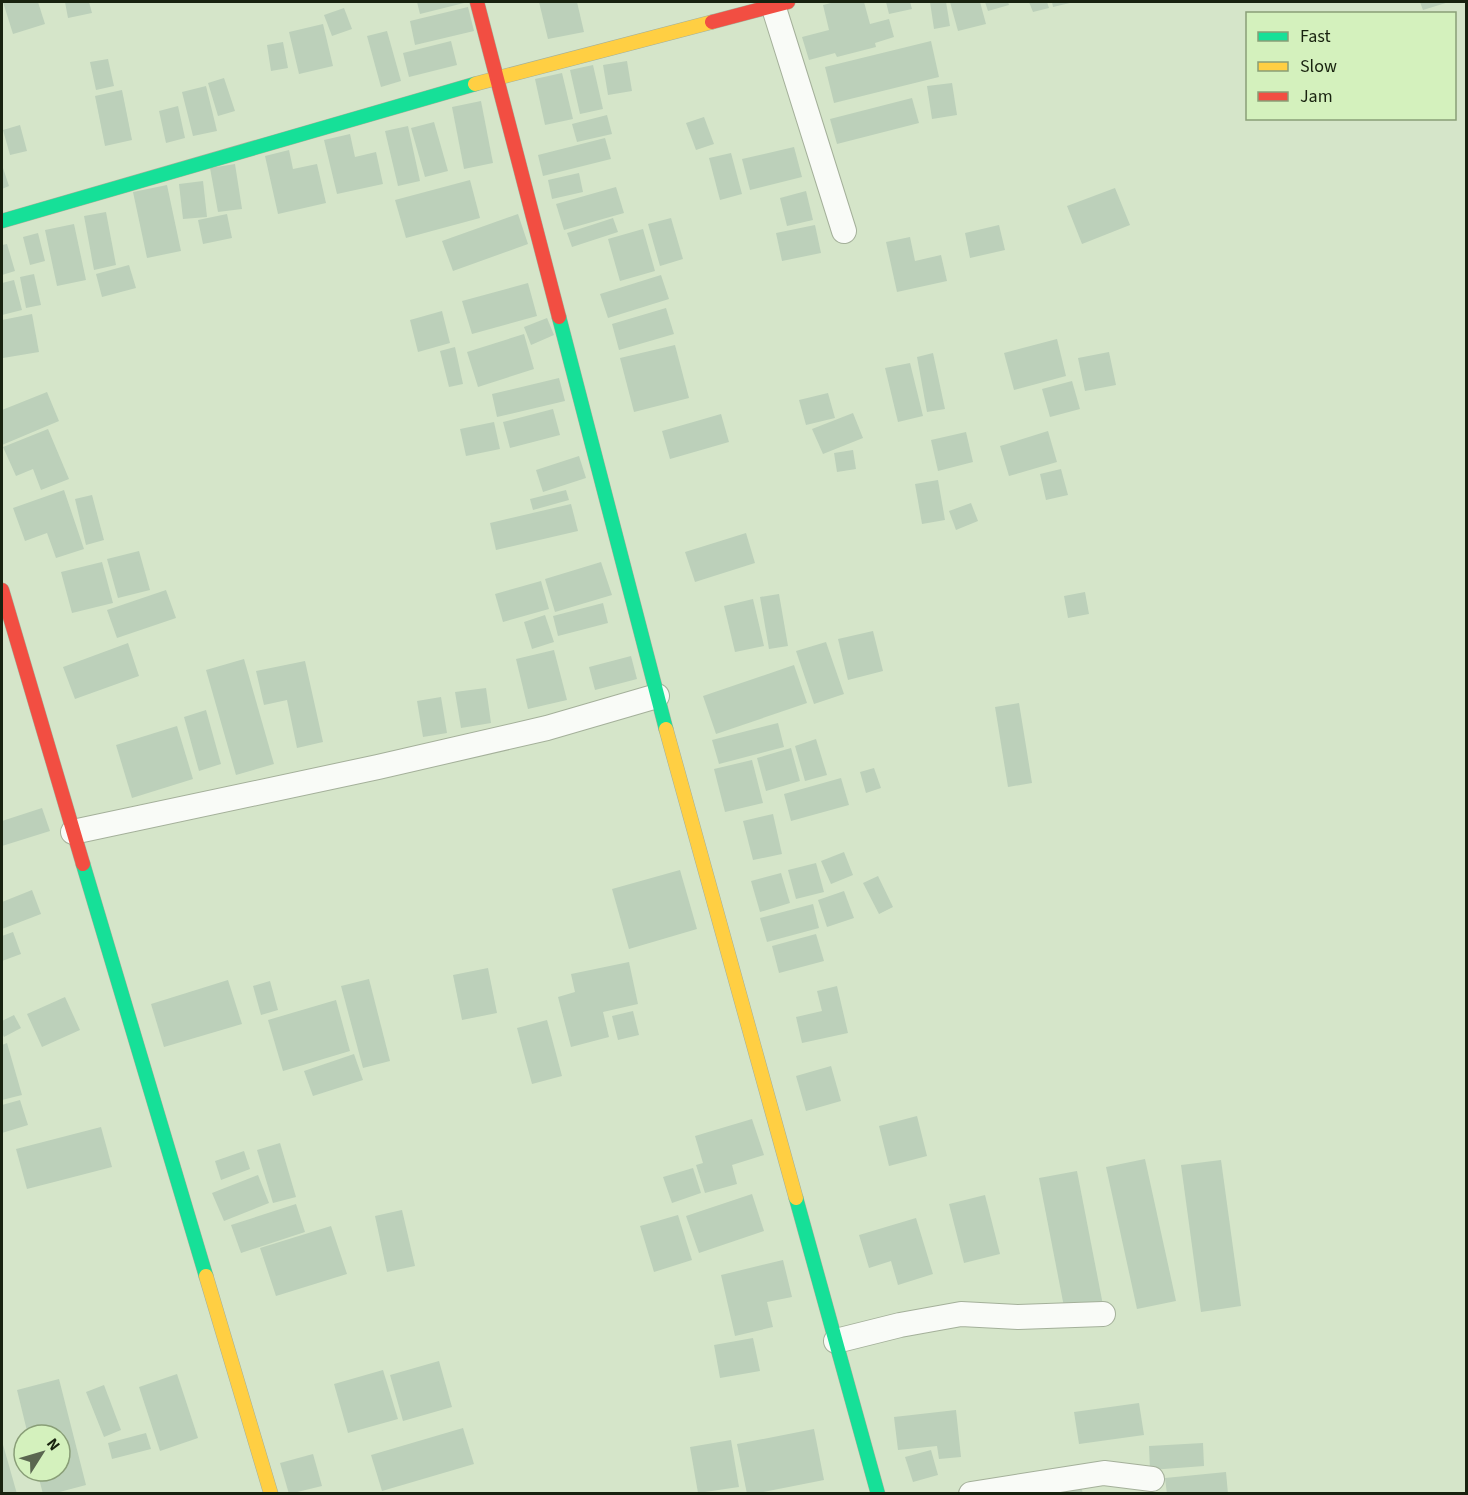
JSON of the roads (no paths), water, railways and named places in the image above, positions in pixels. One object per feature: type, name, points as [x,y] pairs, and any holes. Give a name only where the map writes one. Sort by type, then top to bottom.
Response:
[{"type":"street","points":[[477,2],[657,696],[878,1494]]},
{"type":"street","points":[[2,221],[496,78],[780,4],[844,231]]},
{"type":"street","points":[[2,590],[271,1494]]},
{"type":"street","points":[[73,832],[536,731],[657,696]]},
{"type":"street","points":[[836,1341],[900,1325],[961,1314],[1018,1317],[1103,1314]]},
{"type":"street","points":[[971,1494],[1104,1473],[1152,1479]]}]
